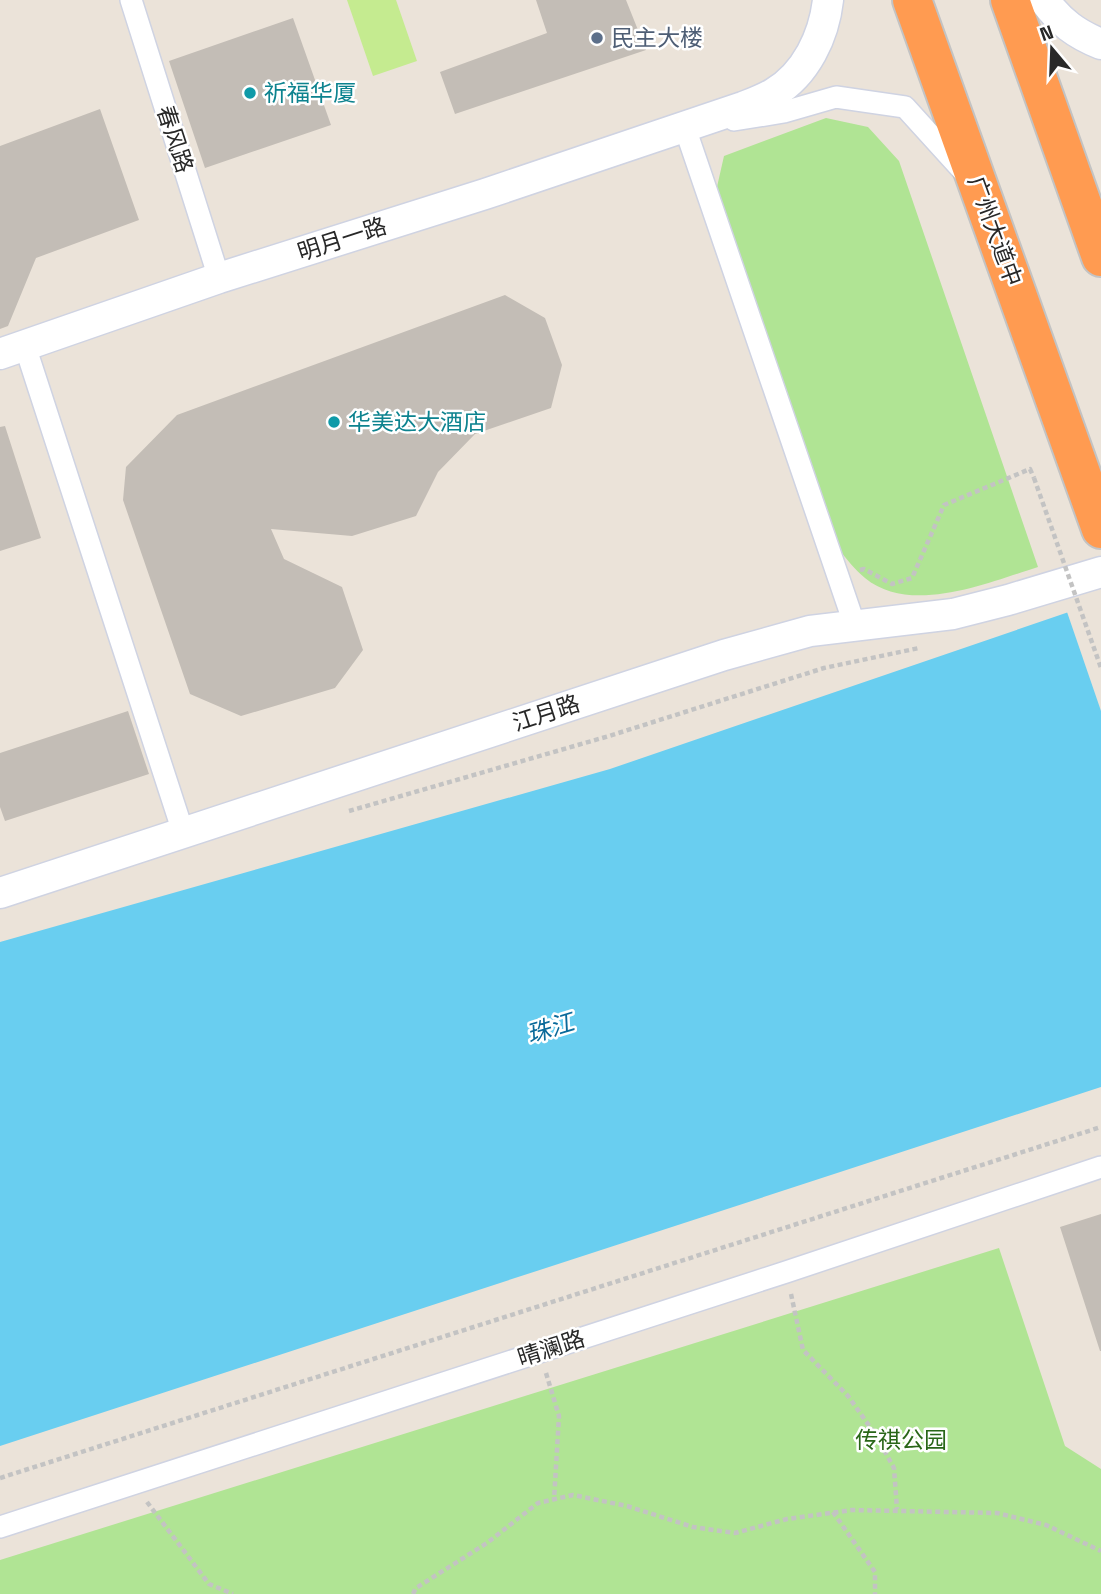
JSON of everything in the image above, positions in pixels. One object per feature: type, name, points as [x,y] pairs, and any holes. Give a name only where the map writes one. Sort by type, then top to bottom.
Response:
[{"type":"highway","name":"广州大道中","points":[[912,0],[1101,529]]},
{"type":"highway","points":[[1010,0],[1101,257]]},
{"type":"street","name":"春风路","points":[[131,0],[219,278]]},
{"type":"street","name":"明月一路","points":[[12,350],[219,278],[744,107],[776,92],[800,68],[817,44],[828,0]]},
{"type":"street","points":[[1044,0],[1056,17],[1077,34],[1101,44]]},
{"type":"street","name":"明月一路","points":[[685,128],[784,112],[836,97],[905,107],[980,189]]},
{"type":"street","points":[[685,128],[855,626]]},
{"type":"street","points":[[12,350],[183,832]]},
{"type":"street","name":"江月路","points":[[0,893],[723,655],[810,631],[953,614],[1008,600],[1095,585]]},
{"type":"street","name":"晴澜路","points":[[0,1527],[1101,1167]]},
{"type":"path","points":[[852,572],[864,569],[892,584],[912,578],[944,505],[1030,469],[1101,668]]},
{"type":"path","points":[[1076,602],[1095,585]]},
{"type":"path","points":[[339,813],[609,736],[824,668],[929,646]]},
{"type":"path","points":[[0,1478],[1101,1127]]},
{"type":"path","points":[[786,1272],[803,1350],[848,1396],[876,1434],[894,1468],[897,1509]]},
{"type":"path","points":[[540,1352],[559,1416],[554,1500]]},
{"type":"path","points":[[132,1484],[209,1584],[233,1594]]},
{"type":"path","points":[[412,1594],[416,1588],[487,1543],[538,1503],[573,1495],[627,1506],[693,1527],[735,1533],[787,1519],[852,1510],[997,1513],[1046,1525],[1101,1550]]},
{"type":"path","points":[[833,1513],[875,1572],[875,1594]]},
{"type":"green space","points":[[347,0],[396,0],[417,61],[373,76]]},
{"type":"green space","points":[[826,118],[868,127],[899,161],[1038,567],[950,592],[905,594],[884,589],[865,578],[839,550],[714,200],[724,156]]},
{"type":"green space","name":"传祺公园","points":[[999,1248],[1065,1446],[1101,1469],[1101,1594],[0,1594],[0,1560]]},
{"type":"water","name":"珠江","points":[[1101,601],[1101,1087],[0,1446],[0,942],[610,769]]},
{"type":"pier","points":[[1101,597],[1101,711],[1066,609]]},
{"type":"building","points":[[536,0],[626,0],[646,50],[455,114],[440,72],[547,33]]},
{"type":"building","name":"祈福华厦","points":[[293,18],[331,125],[205,168],[169,61]]},
{"type":"building","points":[[100,109],[139,220],[36,258],[8,326],[0,329],[0,146]]},
{"type":"building","points":[[505,295],[545,318],[562,365],[551,408],[475,434],[438,472],[416,516],[352,536],[271,529],[284,559],[342,587],[363,650],[335,688],[241,716],[190,694],[123,500],[126,467],[177,415]]},
{"type":"building","points":[[5,426],[41,538],[0,551],[0,427]]},
{"type":"building","points":[[128,711],[149,774],[5,821],[0,807],[0,753]]},
{"type":"building","points":[[1101,1214],[1101,1351],[1100,1351],[1060,1227]]},
{"type":"place","name":"民主大楼","points":[[597,38]]},
{"type":"place","name":"祈福华厦","points":[[250,93]]},
{"type":"place","name":"华美达大酒店","points":[[334,422]]}]
